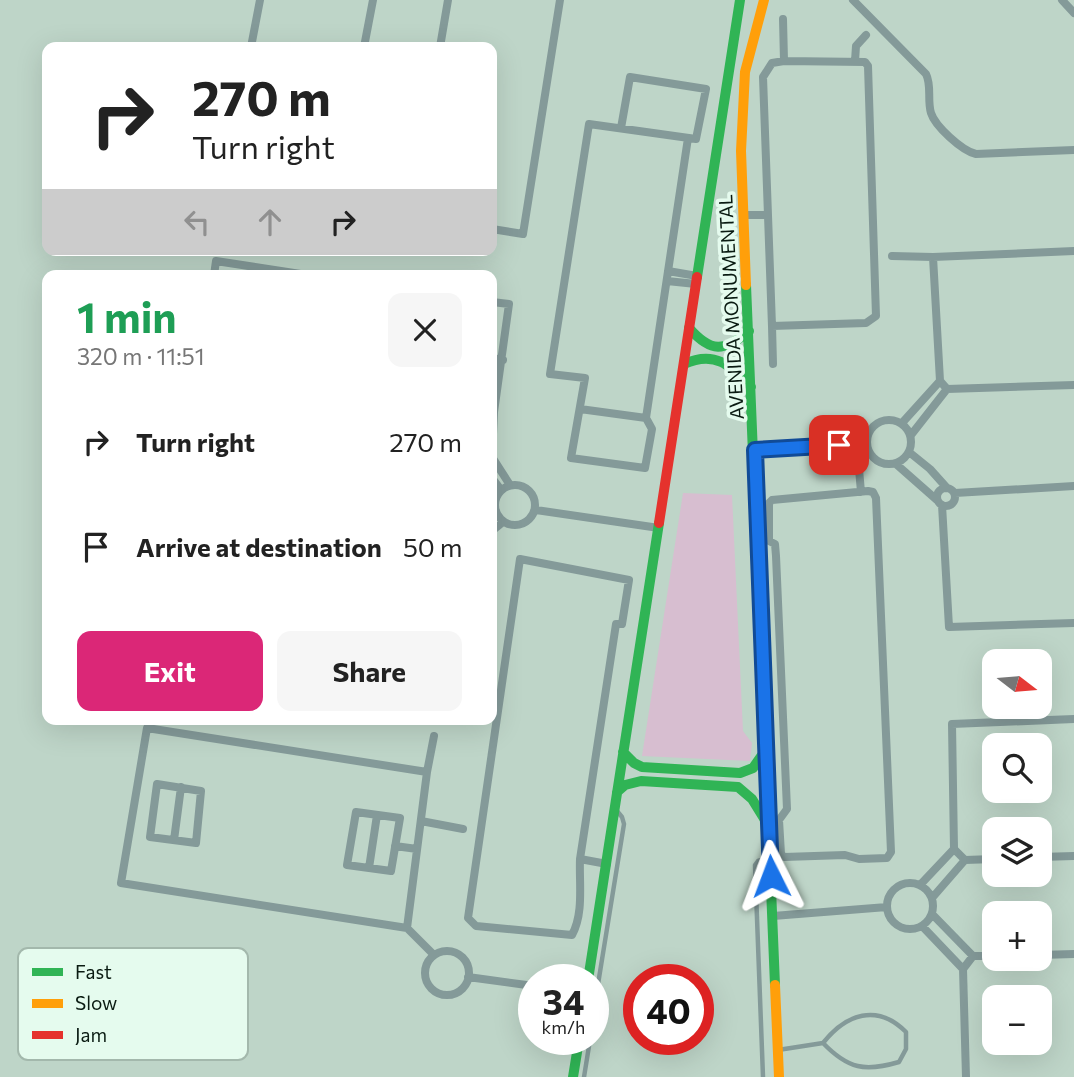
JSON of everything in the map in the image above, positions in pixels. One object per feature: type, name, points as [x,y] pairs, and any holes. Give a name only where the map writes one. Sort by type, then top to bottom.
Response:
[{"type":"street","points":[[252,42],[260,0]]},
{"type":"street","points":[[365,42],[373,0]]},
{"type":"street","points":[[441,42],[447,0]]},
{"type":"street","points":[[497,230],[523,234],[561,0]]},
{"type":"street","name":"AVENIDA MONUMENTAL","points":[[591,964],[740,0]]},
{"type":"street","name":"AVENIDA MONUMENTAL","points":[[764,0],[745,72],[741,151],[779,1077]]},
{"type":"street","points":[[853,0],[926,74],[930,82],[932,115],[964,150],[976,154],[1074,150]]},
{"type":"street","points":[[1062,0],[1074,13]]},
{"type":"street","points":[[783,19],[784,61]]},
{"type":"street","points":[[855,61],[856,46],[866,35]]},
{"type":"street","points":[[772,326],[866,323],[876,316],[868,66],[865,62],[784,61],[769,65],[763,77],[773,364]]},
{"type":"street","points":[[621,128],[630,77],[706,89],[696,139],[589,124],[550,374],[585,378],[571,458],[645,468],[652,429],[646,418],[688,138]]},
{"type":"street","points":[[744,215],[768,215]]},
{"type":"street","points":[[892,256],[933,257],[1074,251]]},
{"type":"street","points":[[933,257],[940,381],[947,389]]},
{"type":"street","points":[[215,270],[216,261],[274,270]]},
{"type":"street","points":[[667,276],[697,280]]},
{"type":"street","points":[[497,303],[509,304],[497,391]]},
{"type":"street","points":[[690,328],[699,341],[718,348],[732,346],[749,331]]},
{"type":"street","points":[[497,359],[503,360]]},
{"type":"street","points":[[684,364],[693,359],[714,359],[730,364],[751,387]]},
{"type":"street","points":[[902,423],[940,381]]},
{"type":"street","points":[[947,389],[1074,385]]},
{"type":"street","points":[[911,435],[902,423],[886,420],[876,424],[869,432],[869,453],[876,461],[886,465],[896,464],[904,459],[909,452],[911,435],[947,389]]},
{"type":"street","points":[[579,409],[646,418]]},
{"type":"street","points":[[755,450],[867,443]]},
{"type":"street","points":[[896,464],[940,504],[946,506],[954,502],[951,490],[909,452]]},
{"type":"street","points":[[497,465],[510,485]]},
{"type":"street","points":[[859,469],[861,492]]},
{"type":"street","points":[[497,485],[501,491]]},
{"type":"street","points":[[497,496],[510,485],[526,487],[534,495],[536,510],[525,523],[516,526],[497,517]]},
{"type":"street","points":[[1074,486],[939,492],[949,627],[1074,623]]},
{"type":"street","points":[[873,492],[876,498],[891,847],[887,858],[859,859],[845,855],[790,857],[781,854],[779,820],[787,809],[781,665],[775,548],[769,541],[769,503],[772,500],[873,492]]},
{"type":"street","points":[[536,510],[659,528]]},
{"type":"street","points":[[497,527],[503,522]]},
{"type":"street","points":[[496,725],[468,918],[476,926],[572,935],[581,896],[580,859],[616,624],[622,624],[629,580],[520,559],[497,718]]},
{"type":"street","points":[[763,667],[781,665]]},
{"type":"street","points":[[763,684],[782,684]]},
{"type":"street","points":[[982,859],[965,860],[954,849],[952,724],[1074,719]]},
{"type":"street","points":[[428,772],[147,728],[121,883],[407,928],[434,955]]},
{"type":"street","points":[[407,928],[433,736]]},
{"type":"street","points":[[623,752],[642,767],[740,773],[753,768],[765,751]]},
{"type":"street","points":[[617,792],[625,785],[641,781],[738,787],[751,796],[757,811],[768,825]]},
{"type":"street","points":[[157,784],[181,788],[201,791],[196,843],[150,837],[157,784]]},
{"type":"street","points":[[174,840],[181,788]]},
{"type":"street","points":[[135,806],[154,809]]},
{"type":"street","points":[[356,812],[400,818],[395,846],[391,872],[347,865],[356,812]]},
{"type":"street","points":[[369,868],[377,815]]},
{"type":"street","points":[[421,821],[463,829]]},
{"type":"street","points":[[395,846],[417,849]]},
{"type":"street","points":[[920,885],[954,849]]},
{"type":"street","points":[[1052,857],[1074,856]]},
{"type":"street","points":[[580,859],[607,864]]},
{"type":"street","points":[[932,898],[920,885],[909,883],[898,887],[890,895],[887,907],[889,916],[903,928],[922,926],[932,914],[932,898],[965,860]]},
{"type":"street","points":[[773,916],[887,907]]},
{"type":"street","points":[[932,914],[973,956],[982,956]]},
{"type":"street","points":[[922,926],[963,969]]},
{"type":"street","points":[[450,951],[458,955],[468,968],[468,977],[464,987],[456,994],[445,996],[427,985],[424,974],[434,955],[450,951]]},
{"type":"street","points":[[1052,955],[1074,954]]},
{"type":"street","points":[[967,1077],[963,969],[973,956]]},
{"type":"street","points":[[468,977],[518,984]]},
{"type":"street","points":[[573,1077],[577,1055]]},
{"type":"lane","points":[[601,964],[624,824],[616,810]]},
{"type":"lane","points":[[763,1077],[755,865],[770,856]]},
{"type":"lane","points":[[778,1050],[823,1044],[842,1023],[871,1015],[895,1021],[906,1032],[906,1049],[899,1062],[876,1069],[855,1065],[835,1056],[823,1044]]},
{"type":"lane","points":[[584,1077],[588,1055]]},
{"type":"shaded area","points":[[683,493],[732,495],[743,731],[752,743],[750,761],[642,756]]},
{"type":"traffic: fast","points":[[697,277],[740,0]]},
{"type":"traffic: fast","points":[[746,285],[775,985]]},
{"type":"traffic: fast","points":[[689,328],[704,342],[718,347],[732,343],[749,331]]},
{"type":"traffic: fast","points":[[684,364],[713,359],[729,366],[751,387]]},
{"type":"traffic: fast","points":[[590,964],[659,523]]},
{"type":"traffic: fast","points":[[623,752],[642,767],[740,773],[753,768],[765,751]]},
{"type":"traffic: fast","points":[[617,792],[625,785],[641,781],[738,787],[752,799],[768,825]]},
{"type":"traffic: fast","points":[[573,1077],[577,1055]]},
{"type":"traffic: slow","points":[[746,285],[741,151],[745,72],[764,0]]},
{"type":"traffic: slow","points":[[775,985],[779,1077]]},
{"type":"traffic: jam","points":[[659,523],[697,277]]},
{"type":"route","points":[[771,876],[755,450],[839,445]]}]
